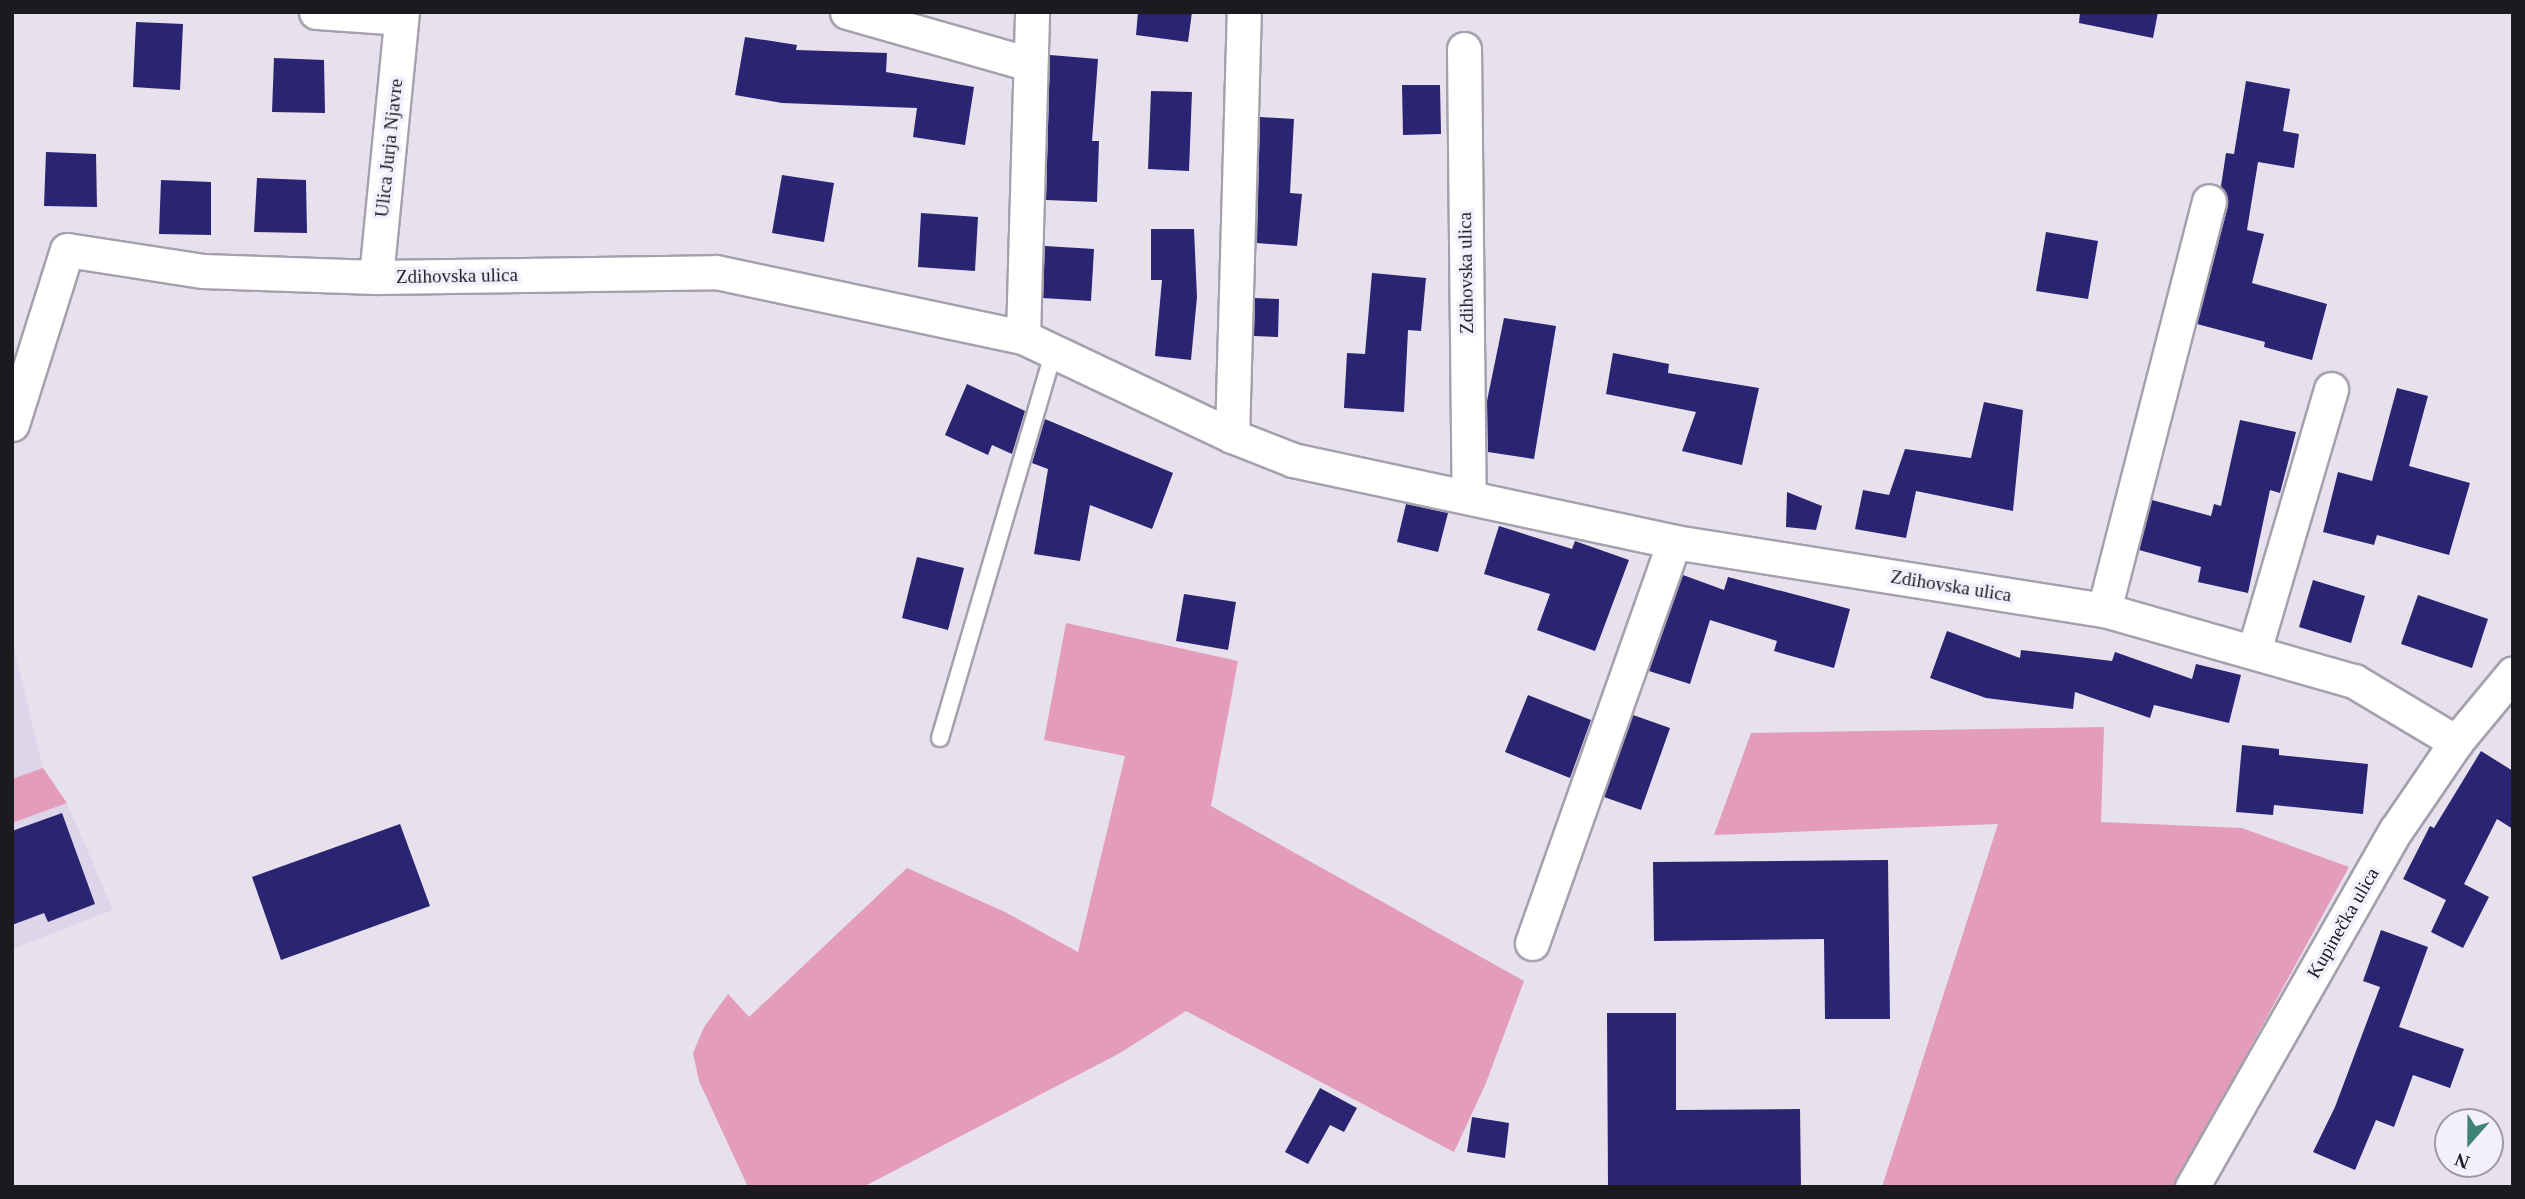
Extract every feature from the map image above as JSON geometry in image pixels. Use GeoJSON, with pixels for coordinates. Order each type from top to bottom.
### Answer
{"type":"FeatureCollection","features":[{"type":"Feature","properties":{"kind":"street","name":"Ulica Jurja Njavre"},"geometry":{"type":"LineString","coordinates":[[316,12],[402,15],[376,277]]}},
{"type":"Feature","properties":{"kind":"street"},"geometry":{"type":"LineString","coordinates":[[847,12],[1030,64]]}},
{"type":"Feature","properties":{"kind":"street"},"geometry":{"type":"LineString","coordinates":[[1023,337],[1032,12]]}},
{"type":"Feature","properties":{"kind":"street"},"geometry":{"type":"LineString","coordinates":[[1232,436],[1244,12]]}},
{"type":"Feature","properties":{"kind":"street","name":"Zdihovska ulica"},"geometry":{"type":"LineString","coordinates":[[1464,49],[1469,496]]}},
{"type":"Feature","properties":{"kind":"street"},"geometry":{"type":"LineString","coordinates":[[2104,610],[2209,201]]}},
{"type":"Feature","properties":{"kind":"street","name":"Zdihovska ulica"},"geometry":{"type":"LineString","coordinates":[[12,424],[67,250],[203,271],[376,277],[716,272],[1023,337],[1054,349],[1232,436],[1293,460],[1674,542],[2104,610],[2354,681],[2456,742]]}},
{"type":"Feature","properties":{"kind":"street"},"geometry":{"type":"LineString","coordinates":[[2254,651],[2331,389]]}},
{"type":"Feature","properties":{"kind":"street"},"geometry":{"type":"LineString","coordinates":[[1532,943],[1674,542]]}},
{"type":"Feature","properties":{"kind":"street","name":"Kupinečka ulica"},"geometry":{"type":"LineString","coordinates":[[2192,1187],[2396,830],[2456,742],[2513,673]]}},
{"type":"Feature","properties":{"kind":"lane"},"geometry":{"type":"LineString","coordinates":[[940,738],[1054,349]]}},
{"type":"Feature","properties":{"kind":"shaded area"},"geometry":{"type":"Polygon","coordinates":[[[1066,623],[1238,661],[1211,806],[1524,981],[1486,1083],[1454,1152],[1186,1011],[1120,1053],[863,1187],[748,1187],[699,1081],[693,1053],[704,1027],[728,994],[749,1017],[907,868],[1005,912],[1078,952],[1125,756],[1044,740],[1066,623]]]}},
{"type":"Feature","properties":{"kind":"shaded area"},"geometry":{"type":"Polygon","coordinates":[[[12,640],[43,768],[12,779],[12,640]]]}},
{"type":"Feature","properties":{"kind":"shaded area"},"geometry":{"type":"Polygon","coordinates":[[[2104,727],[2101,822],[2242,828],[2349,867],[2174,1187],[1882,1187],[1998,824],[1714,835],[1751,733],[2104,727]]]}},
{"type":"Feature","properties":{"kind":"shaded area"},"geometry":{"type":"Polygon","coordinates":[[[43,768],[67,803],[12,823],[12,779],[43,768]]]}},
{"type":"Feature","properties":{"kind":"shaded area"},"geometry":{"type":"Polygon","coordinates":[[[67,803],[113,910],[12,949],[12,823],[67,803]]]}},
{"type":"Feature","properties":{"kind":"building"},"geometry":{"type":"Polygon","coordinates":[[[1138,12],[1192,12],[1188,42],[1136,35],[1138,12]]]}},
{"type":"Feature","properties":{"kind":"building"},"geometry":{"type":"Polygon","coordinates":[[[2080,12],[2158,12],[2153,38],[2079,23],[2080,12]]]}},
{"type":"Feature","properties":{"kind":"building"},"geometry":{"type":"Polygon","coordinates":[[[136,22],[183,24],[180,90],[133,87],[136,22]]]}},
{"type":"Feature","properties":{"kind":"building"},"geometry":{"type":"Polygon","coordinates":[[[745,37],[797,45],[796,50],[887,53],[886,72],[974,87],[965,145],[913,137],[917,108],[782,103],[735,95],[745,37]]]}},
{"type":"Feature","properties":{"kind":"building"},"geometry":{"type":"Polygon","coordinates":[[[1050,55],[1098,59],[1092,141],[1099,141],[1097,202],[1046,200],[1050,55]]]}},
{"type":"Feature","properties":{"kind":"building"},"geometry":{"type":"Polygon","coordinates":[[[274,58],[324,60],[325,113],[272,112],[274,58]]]}},
{"type":"Feature","properties":{"kind":"building"},"geometry":{"type":"Polygon","coordinates":[[[2246,81],[2290,89],[2283,131],[2299,134],[2294,168],[2258,162],[2247,230],[2264,234],[2252,283],[2327,304],[2312,360],[2264,347],[2265,342],[2197,324],[2228,206],[2221,186],[2226,153],[2234,154],[2246,81]]]}},
{"type":"Feature","properties":{"kind":"building"},"geometry":{"type":"Polygon","coordinates":[[[1402,85],[1440,85],[1441,134],[1403,135],[1402,85]]]}},
{"type":"Feature","properties":{"kind":"building"},"geometry":{"type":"Polygon","coordinates":[[[1151,91],[1192,92],[1189,171],[1148,169],[1151,91]]]}},
{"type":"Feature","properties":{"kind":"building"},"geometry":{"type":"Polygon","coordinates":[[[1260,117],[1294,119],[1290,193],[1302,194],[1297,246],[1257,243],[1260,117]]]}},
{"type":"Feature","properties":{"kind":"building"},"geometry":{"type":"Polygon","coordinates":[[[46,152],[96,154],[97,207],[44,206],[46,152]]]}},
{"type":"Feature","properties":{"kind":"building"},"geometry":{"type":"Polygon","coordinates":[[[782,175],[834,183],[824,242],[772,233],[782,175]]]}},
{"type":"Feature","properties":{"kind":"building"},"geometry":{"type":"Polygon","coordinates":[[[257,178],[306,180],[307,233],[254,232],[257,178]]]}},
{"type":"Feature","properties":{"kind":"building"},"geometry":{"type":"Polygon","coordinates":[[[161,180],[211,182],[211,235],[159,234],[161,180]]]}},
{"type":"Feature","properties":{"kind":"building"},"geometry":{"type":"Polygon","coordinates":[[[921,213],[978,217],[975,271],[918,267],[921,213]]]}},
{"type":"Feature","properties":{"kind":"building"},"geometry":{"type":"Polygon","coordinates":[[[1151,229],[1194,229],[1197,297],[1191,360],[1155,356],[1162,280],[1151,280],[1151,229]]]}},
{"type":"Feature","properties":{"kind":"building"},"geometry":{"type":"Polygon","coordinates":[[[2046,232],[2098,241],[2088,299],[2036,291],[2046,232]]]}},
{"type":"Feature","properties":{"kind":"building"},"geometry":{"type":"Polygon","coordinates":[[[1045,246],[1094,249],[1091,301],[1043,298],[1045,246]]]}},
{"type":"Feature","properties":{"kind":"building"},"geometry":{"type":"Polygon","coordinates":[[[1372,273],[1426,278],[1421,331],[1408,330],[1404,412],[1344,408],[1347,353],[1365,354],[1372,273]]]}},
{"type":"Feature","properties":{"kind":"building"},"geometry":{"type":"Polygon","coordinates":[[[1255,298],[1279,299],[1278,337],[1254,336],[1255,298]]]}},
{"type":"Feature","properties":{"kind":"building"},"geometry":{"type":"Polygon","coordinates":[[[1504,318],[1556,326],[1534,459],[1488,452],[1487,401],[1504,318]]]}},
{"type":"Feature","properties":{"kind":"building"},"geometry":{"type":"Polygon","coordinates":[[[1613,353],[1669,364],[1668,373],[1759,388],[1742,465],[1682,451],[1696,412],[1606,394],[1613,353]]]}},
{"type":"Feature","properties":{"kind":"building"},"geometry":{"type":"Polygon","coordinates":[[[967,384],[1025,411],[1012,454],[992,445],[988,455],[945,435],[967,384]]]}},
{"type":"Feature","properties":{"kind":"building"},"geometry":{"type":"Polygon","coordinates":[[[2397,388],[2428,396],[2409,466],[2470,483],[2449,555],[2377,535],[2374,545],[2323,532],[2338,472],[2372,481],[2397,388]]]}},
{"type":"Feature","properties":{"kind":"building"},"geometry":{"type":"Polygon","coordinates":[[[1984,402],[2023,410],[2013,511],[1916,491],[1906,538],[1855,529],[1863,490],[1889,495],[1905,449],[1971,458],[1984,402]]]}},
{"type":"Feature","properties":{"kind":"building"},"geometry":{"type":"Polygon","coordinates":[[[1045,419],[1173,473],[1152,529],[1090,505],[1080,561],[1034,554],[1048,469],[1032,463],[1045,419]]]}},
{"type":"Feature","properties":{"kind":"building"},"geometry":{"type":"Polygon","coordinates":[[[2240,420],[2296,432],[2280,493],[2270,490],[2248,593],[2198,582],[2201,567],[2139,550],[2152,500],[2211,516],[2214,504],[2221,506],[2240,420]]]}},
{"type":"Feature","properties":{"kind":"building"},"geometry":{"type":"Polygon","coordinates":[[[1787,492],[1822,506],[1816,530],[1786,527],[1787,492]]]}},
{"type":"Feature","properties":{"kind":"building"},"geometry":{"type":"Polygon","coordinates":[[[1406,504],[1448,513],[1438,552],[1397,542],[1406,504]]]}},
{"type":"Feature","properties":{"kind":"building"},"geometry":{"type":"Polygon","coordinates":[[[1499,526],[1572,549],[1575,541],[1629,560],[1595,651],[1537,630],[1550,594],[1484,574],[1499,526]]]}},
{"type":"Feature","properties":{"kind":"building"},"geometry":{"type":"Polygon","coordinates":[[[917,557],[964,568],[948,630],[902,618],[917,557]]]}},
{"type":"Feature","properties":{"kind":"building"},"geometry":{"type":"Polygon","coordinates":[[[1683,575],[1724,590],[1728,577],[1850,609],[1834,668],[1774,651],[1777,641],[1710,620],[1690,684],[1649,671],[1683,575]]]}},
{"type":"Feature","properties":{"kind":"building"},"geometry":{"type":"Polygon","coordinates":[[[2313,580],[2365,596],[2351,643],[2299,627],[2313,580]]]}},
{"type":"Feature","properties":{"kind":"building"},"geometry":{"type":"Polygon","coordinates":[[[1184,594],[1236,602],[1228,650],[1176,641],[1184,594]]]}},
{"type":"Feature","properties":{"kind":"building"},"geometry":{"type":"Polygon","coordinates":[[[2418,595],[2488,619],[2472,668],[2401,644],[2418,595]]]}},
{"type":"Feature","properties":{"kind":"building"},"geometry":{"type":"Polygon","coordinates":[[[1947,631],[2020,658],[2021,650],[2112,661],[2115,652],[2192,679],[2196,664],[2241,675],[2229,723],[2154,705],[2150,718],[2075,692],[2073,709],[1986,698],[1930,678],[1947,631]]]}},
{"type":"Feature","properties":{"kind":"building"},"geometry":{"type":"Polygon","coordinates":[[[1528,695],[1591,720],[1570,778],[1505,752],[1528,695]]]}},
{"type":"Feature","properties":{"kind":"building"},"geometry":{"type":"Polygon","coordinates":[[[1633,715],[1670,728],[1641,810],[1604,797],[1633,715]]]}},
{"type":"Feature","properties":{"kind":"building"},"geometry":{"type":"Polygon","coordinates":[[[2242,745],[2279,749],[2279,755],[2368,764],[2363,814],[2274,805],[2273,815],[2236,812],[2242,745]]]}},
{"type":"Feature","properties":{"kind":"building"},"geometry":{"type":"Polygon","coordinates":[[[2481,751],[2513,771],[2513,829],[2497,819],[2464,884],[2489,897],[2463,948],[2431,932],[2446,900],[2403,879],[2430,826],[2434,828],[2481,751]]]}},
{"type":"Feature","properties":{"kind":"building"},"geometry":{"type":"Polygon","coordinates":[[[62,813],[95,904],[48,922],[44,913],[12,925],[12,831],[62,813]]]}},
{"type":"Feature","properties":{"kind":"building"},"geometry":{"type":"Polygon","coordinates":[[[400,824],[430,906],[281,960],[252,877],[400,824]]]}},
{"type":"Feature","properties":{"kind":"building"},"geometry":{"type":"Polygon","coordinates":[[[1888,860],[1890,1019],[1825,1019],[1824,939],[1654,941],[1653,862],[1888,860]]]}},
{"type":"Feature","properties":{"kind":"building"},"geometry":{"type":"Polygon","coordinates":[[[2381,930],[2428,947],[2399,1027],[2464,1049],[2450,1088],[2413,1075],[2394,1127],[2376,1120],[2355,1170],[2313,1152],[2335,1107],[2380,987],[2363,981],[2381,930]]]}},
{"type":"Feature","properties":{"kind":"building"},"geometry":{"type":"Polygon","coordinates":[[[1607,1013],[1676,1013],[1676,1110],[1800,1109],[1801,1187],[1608,1187],[1607,1013]]]}},
{"type":"Feature","properties":{"kind":"building"},"geometry":{"type":"Polygon","coordinates":[[[1320,1088],[1357,1108],[1344,1132],[1330,1125],[1308,1164],[1285,1152],[1320,1088]]]}},
{"type":"Feature","properties":{"kind":"building"},"geometry":{"type":"Polygon","coordinates":[[[1472,1117],[1509,1123],[1505,1158],[1467,1152],[1472,1117]]]}}]}
